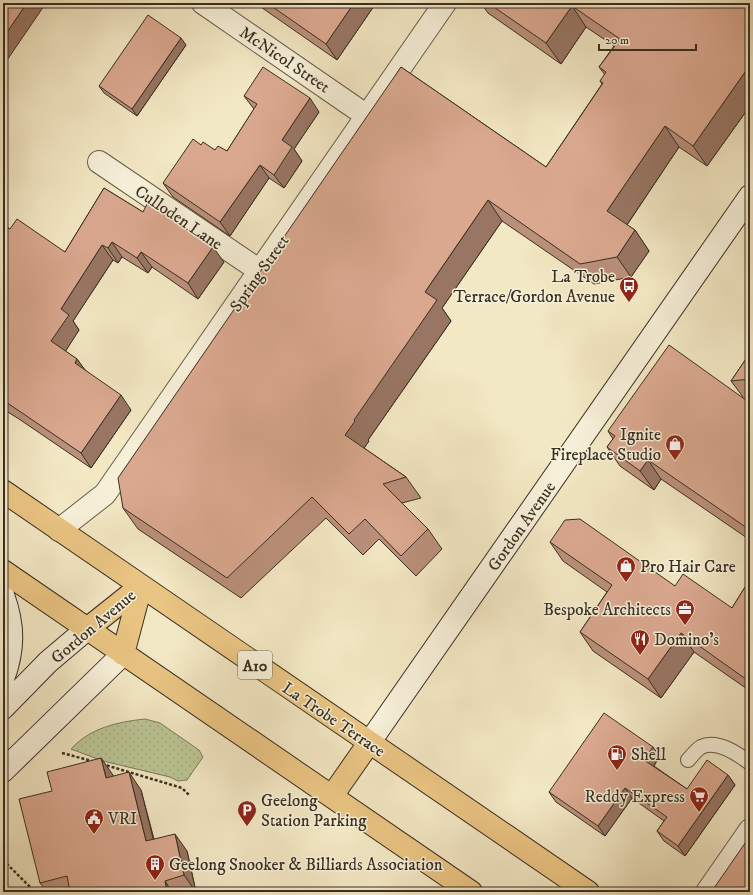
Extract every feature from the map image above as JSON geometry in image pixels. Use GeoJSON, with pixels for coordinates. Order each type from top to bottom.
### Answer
{"type":"FeatureCollection","features":[{"type":"Feature","properties":{"kind":"highway","name":"La Trobe Terrace"},"geometry":{"type":"LineString","coordinates":[[3,491],[588,892]]}},
{"type":"Feature","properties":{"kind":"highway"},"geometry":{"type":"LineString","coordinates":[[3,571],[471,892]]}},
{"type":"Feature","properties":{"kind":"highway","name":"Gordon Avenue"},"geometry":{"type":"LineString","coordinates":[[87,629],[141,586]]}},
{"type":"Feature","properties":{"kind":"highway","name":"Gordon Avenue"},"geometry":{"type":"LineString","coordinates":[[123,654],[141,586]]}},
{"type":"Feature","properties":{"kind":"highway","name":"Gordon Avenue"},"geometry":{"type":"LineString","coordinates":[[332,796],[370,743]]}},
{"type":"Feature","properties":{"kind":"street","name":"McNicol Street"},"geometry":{"type":"LineString","coordinates":[[203,3],[367,116]]}},
{"type":"Feature","properties":{"kind":"street","name":"Spring Street"},"geometry":{"type":"LineString","coordinates":[[59,530],[105,494],[445,3]]}},
{"type":"Feature","properties":{"kind":"street","name":"Culloden Lane"},"geometry":{"type":"LineString","coordinates":[[99,162],[260,271]]}},
{"type":"Feature","properties":{"kind":"street","name":"Gordon Avenue"},"geometry":{"type":"LineString","coordinates":[[370,743],[750,196]]}},
{"type":"Feature","properties":{"kind":"street"},"geometry":{"type":"LineString","coordinates":[[3,595],[10,614],[12,634],[11,654],[3,680]]}},
{"type":"Feature","properties":{"kind":"street","name":"Gordon Avenue"},"geometry":{"type":"LineString","coordinates":[[3,708],[48,662],[87,629]]}},
{"type":"Feature","properties":{"kind":"street"},"geometry":{"type":"LineString","coordinates":[[6,769],[123,654]]}},
{"type":"Feature","properties":{"kind":"street"},"geometry":{"type":"LineString","coordinates":[[707,892],[750,830]]}},
{"type":"Feature","properties":{"kind":"lane"},"geometry":{"type":"LineString","coordinates":[[688,760],[701,747],[716,745],[728,749],[750,763]]}},
{"type":"Feature","properties":{"kind":"path"},"geometry":{"type":"LineString","coordinates":[[60,752],[182,788],[190,796]]}},
{"type":"Feature","properties":{"kind":"path"},"geometry":{"type":"LineString","coordinates":[[3,860],[35,892]]}},
{"type":"Feature","properties":{"kind":"green space"},"geometry":{"type":"Polygon","coordinates":[[[145,719],[160,723],[199,750],[203,757],[187,780],[178,781],[170,777],[103,761],[71,749],[78,742],[95,731],[114,724],[145,719]]]}},
{"type":"Feature","properties":{"kind":"building"},"geometry":{"type":"Polygon","coordinates":[[[3,3],[27,3],[3,38],[3,3]]]}},
{"type":"Feature","properties":{"kind":"building"},"geometry":{"type":"Polygon","coordinates":[[[267,3],[354,3],[326,44],[267,3]]]}},
{"type":"Feature","properties":{"kind":"building"},"geometry":{"type":"Polygon","coordinates":[[[488,3],[633,3],[640,8],[644,3],[750,3],[750,65],[693,146],[665,126],[607,211],[635,230],[617,257],[580,264],[488,200],[425,292],[437,300],[345,435],[406,477],[383,484],[428,529],[401,556],[365,519],[349,534],[312,497],[227,578],[123,508],[118,478],[401,67],[546,167],[603,83],[600,81],[606,72],[599,67],[620,39],[572,6],[546,43],[488,3]]]}},
{"type":"Feature","properties":{"kind":"building"},"geometry":{"type":"Polygon","coordinates":[[[148,15],[181,38],[132,109],[99,86],[148,15]]]}},
{"type":"Feature","properties":{"kind":"building"},"geometry":{"type":"Polygon","coordinates":[[[263,67],[310,98],[282,140],[292,147],[274,175],[260,165],[220,222],[163,183],[193,139],[201,145],[203,142],[215,150],[218,146],[227,151],[257,104],[244,96],[263,67]]]}},
{"type":"Feature","properties":{"kind":"building"},"geometry":{"type":"Polygon","coordinates":[[[104,188],[143,212],[148,202],[213,247],[188,283],[141,252],[137,258],[112,242],[108,248],[102,245],[61,309],[69,315],[51,341],[77,359],[75,363],[121,395],[81,453],[3,400],[3,225],[10,229],[17,219],[65,252],[104,188]]]}},
{"type":"Feature","properties":{"kind":"building"},"geometry":{"type":"Polygon","coordinates":[[[669,345],[750,403],[750,530],[648,460],[640,471],[607,447],[615,436],[608,431],[669,345]]]}},
{"type":"Feature","properties":{"kind":"building"},"geometry":{"type":"Polygon","coordinates":[[[750,353],[750,379],[731,381],[750,353]]]}},
{"type":"Feature","properties":{"kind":"building"},"geometry":{"type":"Polygon","coordinates":[[[580,519],[675,586],[683,574],[732,608],[750,579],[750,682],[681,633],[648,679],[580,632],[612,585],[550,542],[565,520],[580,519]]]}},
{"type":"Feature","properties":{"kind":"building"},"geometry":{"type":"Polygon","coordinates":[[[604,713],[653,747],[644,760],[687,789],[707,760],[728,775],[678,846],[657,831],[667,817],[625,788],[598,826],[549,792],[604,713]]]}},
{"type":"Feature","properties":{"kind":"building","name":"VRI"},"geometry":{"type":"Polygon","coordinates":[[[101,758],[106,778],[129,772],[146,841],[175,834],[184,875],[165,881],[167,892],[70,892],[67,876],[40,883],[19,799],[52,791],[47,772],[101,758]]]}},
{"type":"Feature","properties":{"kind":"building"},"geometry":{"type":"Polygon","coordinates":[[[750,836],[750,892],[712,891],[750,836]]]}},
{"type":"Feature","properties":{"kind":"place","name":"La Trobe Terrace/Gordon Avenue"},"geometry":{"type":"Point","coordinates":[629,303]}},
{"type":"Feature","properties":{"kind":"place","name":"Ignite Fireplace Studio"},"geometry":{"type":"Point","coordinates":[675,461]}},
{"type":"Feature","properties":{"kind":"place","name":"Pro Hair Care"},"geometry":{"type":"Point","coordinates":[626,583]}},
{"type":"Feature","properties":{"kind":"place","name":"Bespoke Architects"},"geometry":{"type":"Point","coordinates":[685,626]}},
{"type":"Feature","properties":{"kind":"place","name":"Domino's"},"geometry":{"type":"Point","coordinates":[640,656]}},
{"type":"Feature","properties":{"kind":"place","name":"Shell"},"geometry":{"type":"Point","coordinates":[617,771]}},
{"type":"Feature","properties":{"kind":"place","name":"Reddy Express"},"geometry":{"type":"Point","coordinates":[699,813]}},
{"type":"Feature","properties":{"kind":"place","name":"Geelong Station Parking"},"geometry":{"type":"Point","coordinates":[247,827]}},
{"type":"Feature","properties":{"kind":"place","name":"VRI"},"geometry":{"type":"Point","coordinates":[94,835]}},
{"type":"Feature","properties":{"kind":"place","name":"Geelong Snooker & Billiards Association"},"geometry":{"type":"Point","coordinates":[155,881]}}]}
